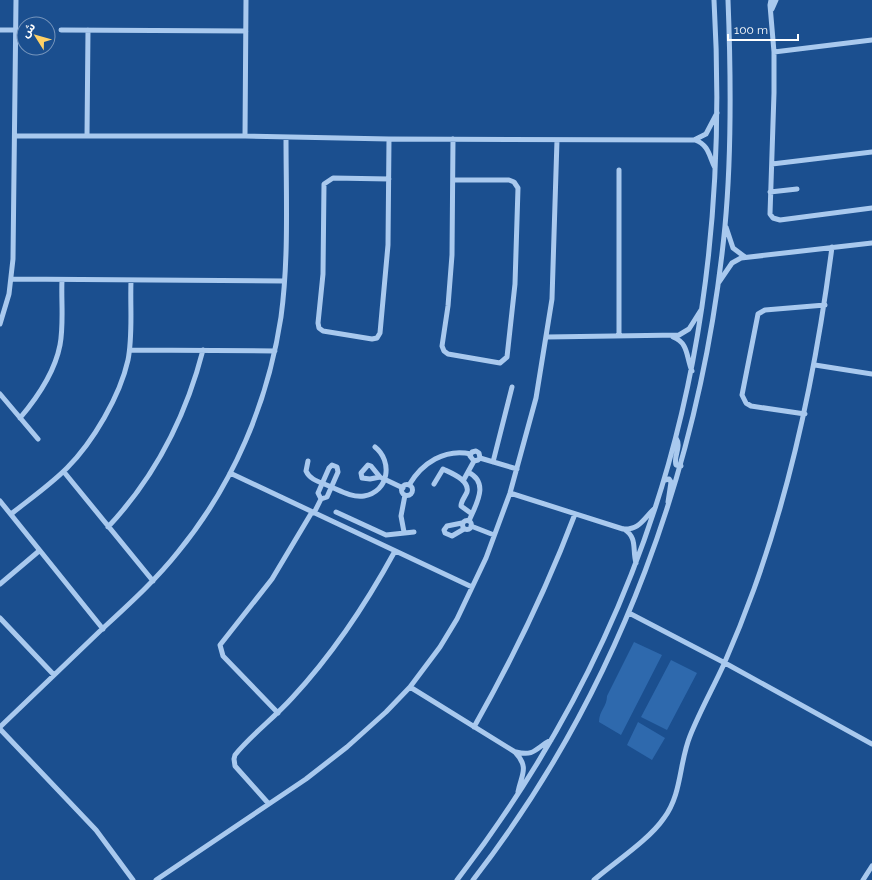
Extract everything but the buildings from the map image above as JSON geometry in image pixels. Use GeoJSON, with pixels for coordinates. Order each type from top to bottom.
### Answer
{"type":"FeatureCollection","features":[{"type":"Feature","properties":{"kind":"street"},"geometry":{"type":"LineString","coordinates":[[0,324],[11,279],[15,136],[16,0]]}},
{"type":"Feature","properties":{"kind":"street"},"geometry":{"type":"LineString","coordinates":[[245,136],[246,0]]}},
{"type":"Feature","properties":{"kind":"street"},"geometry":{"type":"LineString","coordinates":[[457,880],[518,795],[552,739],[600,648],[636,563],[665,480],[692,372],[702,308],[710,240],[716,169],[718,111],[714,0]]}},
{"type":"Feature","properties":{"kind":"street"},"geometry":{"type":"LineString","coordinates":[[473,880],[523,809],[553,762],[596,685],[629,613],[669,505],[681,466],[703,372],[718,283],[725,225],[731,94],[728,0]]}},
{"type":"Feature","properties":{"kind":"street"},"geometry":{"type":"LineString","coordinates":[[771,0],[770,5],[774,52],[770,206],[775,215],[786,218],[872,208]]}},
{"type":"Feature","properties":{"kind":"street"},"geometry":{"type":"LineString","coordinates":[[771,14],[776,0]]}},
{"type":"Feature","properties":{"kind":"street"},"geometry":{"type":"LineString","coordinates":[[0,30],[15,30]]}},
{"type":"Feature","properties":{"kind":"street"},"geometry":{"type":"LineString","coordinates":[[61,30],[246,32]]}},
{"type":"Feature","properties":{"kind":"street"},"geometry":{"type":"LineString","coordinates":[[87,136],[88,30]]}},
{"type":"Feature","properties":{"kind":"street"},"geometry":{"type":"LineString","coordinates":[[774,52],[872,40]]}},
{"type":"Feature","properties":{"kind":"street"},"geometry":{"type":"LineString","coordinates":[[694,140],[706,134],[718,111]]}},
{"type":"Feature","properties":{"kind":"street"},"geometry":{"type":"LineString","coordinates":[[15,136],[245,136],[389,139],[694,140],[701,143],[708,150],[716,169]]}},
{"type":"Feature","properties":{"kind":"street"},"geometry":{"type":"LineString","coordinates":[[133,880],[96,830],[0,728],[153,581],[192,534],[230,473],[253,422],[274,350],[284,281],[286,137]]}},
{"type":"Feature","properties":{"kind":"street"},"geometry":{"type":"LineString","coordinates":[[389,139],[389,179],[387,263],[381,325],[375,335],[363,338],[332,332],[322,326],[320,314],[324,258],[324,186],[326,181],[330,179],[389,179]]}},
{"type":"Feature","properties":{"kind":"street"},"geometry":{"type":"LineString","coordinates":[[453,180],[504,180],[514,186],[518,196],[515,284],[507,357],[500,363],[448,354],[444,351],[442,346],[451,263],[453,180],[454,139]]}},
{"type":"Feature","properties":{"kind":"street"},"geometry":{"type":"LineString","coordinates":[[156,880],[268,803],[306,779],[343,751],[410,687],[449,633],[472,587],[510,493],[536,398],[547,337],[553,280],[556,140]]}},
{"type":"Feature","properties":{"kind":"street"},"geometry":{"type":"LineString","coordinates":[[772,164],[872,152]]}},
{"type":"Feature","properties":{"kind":"street"},"geometry":{"type":"LineString","coordinates":[[619,170],[619,336]]}},
{"type":"Feature","properties":{"kind":"street"},"geometry":{"type":"LineString","coordinates":[[770,192],[797,190]]}},
{"type":"Feature","properties":{"kind":"street"},"geometry":{"type":"LineString","coordinates":[[725,225],[733,248],[739,254],[746,257]]}},
{"type":"Feature","properties":{"kind":"street"},"geometry":{"type":"LineString","coordinates":[[718,283],[732,263],[746,257],[872,243]]}},
{"type":"Feature","properties":{"kind":"street"},"geometry":{"type":"LineString","coordinates":[[594,880],[654,830],[667,814],[676,795],[690,736],[725,663],[765,557],[789,480],[815,365],[832,247]]}},
{"type":"Feature","properties":{"kind":"street"},"geometry":{"type":"LineString","coordinates":[[11,279],[284,281]]}},
{"type":"Feature","properties":{"kind":"street"},"geometry":{"type":"LineString","coordinates":[[20,418],[38,393],[59,350],[61,334],[62,280]]}},
{"type":"Feature","properties":{"kind":"street"},"geometry":{"type":"LineString","coordinates":[[11,514],[64,472],[88,443],[106,414],[125,371],[130,350],[131,281]]}},
{"type":"Feature","properties":{"kind":"street"},"geometry":{"type":"LineString","coordinates":[[805,414],[756,407],[746,403],[743,398],[743,390],[756,324],[756,317],[760,312],[824,305]]}},
{"type":"Feature","properties":{"kind":"street"},"geometry":{"type":"LineString","coordinates":[[670,336],[687,331],[702,308]]}},
{"type":"Feature","properties":{"kind":"street"},"geometry":{"type":"LineString","coordinates":[[547,337],[670,336],[678,338],[684,344],[692,372]]}},
{"type":"Feature","properties":{"kind":"street"},"geometry":{"type":"LineString","coordinates":[[130,350],[274,350]]}},
{"type":"Feature","properties":{"kind":"street"},"geometry":{"type":"LineString","coordinates":[[108,527],[138,491],[164,451],[187,402],[203,350]]}},
{"type":"Feature","properties":{"kind":"street"},"geometry":{"type":"LineString","coordinates":[[815,365],[872,374]]}},
{"type":"Feature","properties":{"kind":"street"},"geometry":{"type":"LineString","coordinates":[[493,462],[512,387]]}},
{"type":"Feature","properties":{"kind":"street"},"geometry":{"type":"LineString","coordinates":[[0,394],[38,439]]}},
{"type":"Feature","properties":{"kind":"street"},"geometry":{"type":"LineString","coordinates":[[676,438],[679,445],[675,462],[676,465],[681,466]]}},
{"type":"Feature","properties":{"kind":"street"},"geometry":{"type":"LineString","coordinates":[[308,461],[306,468],[308,475],[351,495],[363,496],[374,492],[383,478],[386,463],[381,452],[375,447]]}},
{"type":"Feature","properties":{"kind":"street"},"geometry":{"type":"LineString","coordinates":[[403,488],[409,485],[423,467],[436,458],[452,452],[470,454],[475,451],[478,452],[480,458]]}},
{"type":"Feature","properties":{"kind":"street"},"geometry":{"type":"LineString","coordinates":[[470,454],[470,457],[474,461]]}},
{"type":"Feature","properties":{"kind":"street"},"geometry":{"type":"LineString","coordinates":[[464,480],[474,461],[477,461],[480,458],[517,469]]}},
{"type":"Feature","properties":{"kind":"street"},"geometry":{"type":"LineString","coordinates":[[336,466],[339,471],[332,487],[327,497],[321,498],[318,494],[330,467],[336,466]]}},
{"type":"Feature","properties":{"kind":"street"},"geometry":{"type":"LineString","coordinates":[[434,484],[441,470],[443,469],[464,480],[467,489],[461,506],[472,514]]}},
{"type":"Feature","properties":{"kind":"street"},"geometry":{"type":"LineString","coordinates":[[64,472],[153,581]]}},
{"type":"Feature","properties":{"kind":"street"},"geometry":{"type":"LineString","coordinates":[[468,472],[478,480],[480,489],[480,495],[469,521],[471,526],[494,535]]}},
{"type":"Feature","properties":{"kind":"street"},"geometry":{"type":"LineString","coordinates":[[230,473],[472,587]]}},
{"type":"Feature","properties":{"kind":"street"},"geometry":{"type":"LineString","coordinates":[[383,478],[403,488]]}},
{"type":"Feature","properties":{"kind":"street"},"geometry":{"type":"LineString","coordinates":[[665,480],[668,479],[671,482],[667,499],[669,505]]}},
{"type":"Feature","properties":{"kind":"street"},"geometry":{"type":"LineString","coordinates":[[405,495],[410,495],[412,492],[412,488],[409,485]]}},
{"type":"Feature","properties":{"kind":"street"},"geometry":{"type":"LineString","coordinates":[[403,488],[402,492],[405,495],[402,511],[404,532]]}},
{"type":"Feature","properties":{"kind":"street"},"geometry":{"type":"LineString","coordinates":[[510,493],[623,529],[638,527],[656,507]]}},
{"type":"Feature","properties":{"kind":"street"},"geometry":{"type":"LineString","coordinates":[[278,713],[223,656],[220,648],[223,640],[272,579],[321,498]]}},
{"type":"Feature","properties":{"kind":"street"},"geometry":{"type":"LineString","coordinates":[[0,501],[102,629]]}},
{"type":"Feature","properties":{"kind":"street"},"geometry":{"type":"LineString","coordinates":[[336,512],[383,534],[391,535],[404,532],[414,532]]}},
{"type":"Feature","properties":{"kind":"street"},"geometry":{"type":"LineString","coordinates":[[474,727],[529,624],[575,514]]}},
{"type":"Feature","properties":{"kind":"street"},"geometry":{"type":"LineString","coordinates":[[469,521],[464,520],[462,523],[447,526],[444,530],[445,533],[448,536],[452,536],[464,529],[469,529],[471,526]]}},
{"type":"Feature","properties":{"kind":"street"},"geometry":{"type":"LineString","coordinates":[[462,523],[464,529]]}},
{"type":"Feature","properties":{"kind":"street"},"geometry":{"type":"LineString","coordinates":[[623,529],[631,535],[634,541],[636,563]]}},
{"type":"Feature","properties":{"kind":"street"},"geometry":{"type":"LineString","coordinates":[[0,584],[39,551]]}},
{"type":"Feature","properties":{"kind":"street"},"geometry":{"type":"LineString","coordinates":[[268,803],[235,766],[234,759],[237,752],[278,713],[318,668],[342,636],[375,586],[395,551]]}},
{"type":"Feature","properties":{"kind":"street"},"geometry":{"type":"LineString","coordinates":[[629,613],[725,663],[872,744]]}},
{"type":"Feature","properties":{"kind":"street"},"geometry":{"type":"LineString","coordinates":[[0,618],[54,675]]}},
{"type":"Feature","properties":{"kind":"street"},"geometry":{"type":"LineString","coordinates":[[410,687],[515,752],[522,760],[524,770],[518,795]]}},
{"type":"Feature","properties":{"kind":"street"},"geometry":{"type":"LineString","coordinates":[[515,752],[526,754],[534,753],[552,739]]}},
{"type":"Feature","properties":{"kind":"street"},"geometry":{"type":"LineString","coordinates":[[863,880],[872,866]]}},
{"type":"Feature","properties":{"kind":"shaded area"},"geometry":{"type":"Polygon","coordinates":[[[634,642],[662,655],[621,735],[599,722],[599,718],[606,703],[607,696],[634,642]]]}},
{"type":"Feature","properties":{"kind":"shaded area"},"geometry":{"type":"Polygon","coordinates":[[[671,660],[697,673],[667,730],[641,717],[671,660]]]}},
{"type":"Feature","properties":{"kind":"shaded area"},"geometry":{"type":"Polygon","coordinates":[[[638,722],[665,738],[652,760],[627,745],[638,722]]]}}]}
